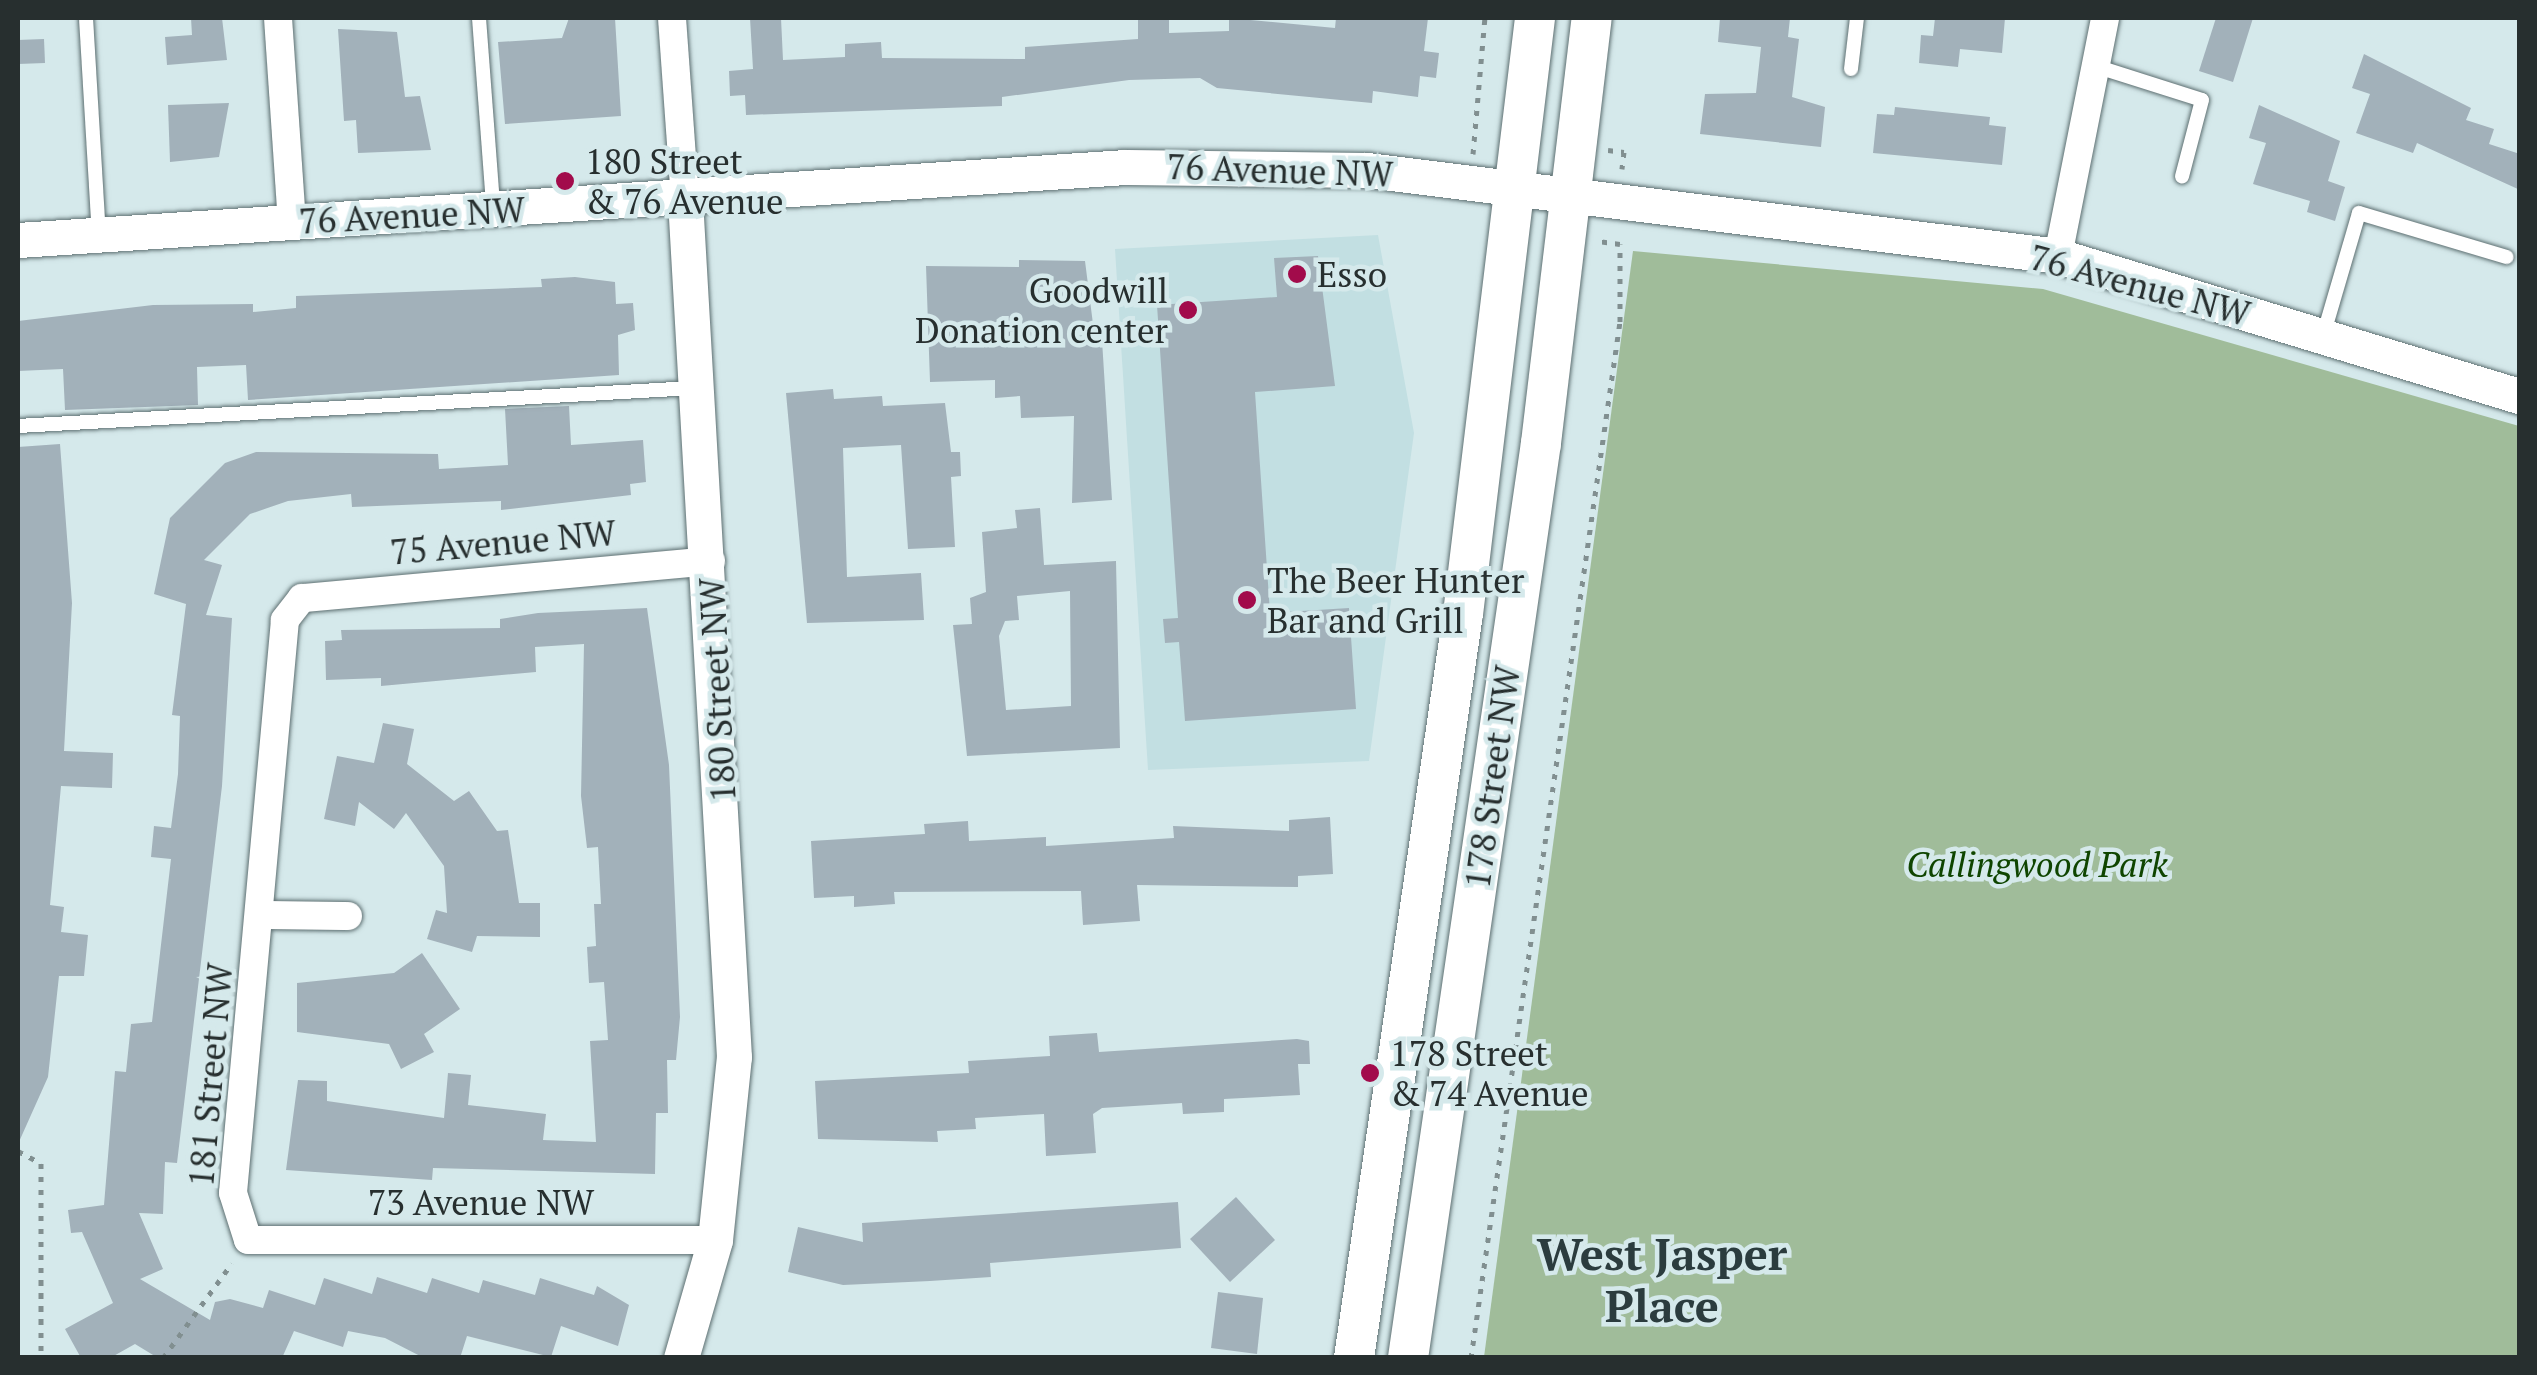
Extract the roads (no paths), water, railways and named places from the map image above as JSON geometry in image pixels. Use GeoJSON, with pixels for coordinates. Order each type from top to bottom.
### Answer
{"type":"FeatureCollection","features":[{"type":"Feature","properties":{"kind":"main road","name":"178 Street NW"},"geometry":{"type":"LineString","coordinates":[[1354,1358],[1518,186],[1535,18]]}},
{"type":"Feature","properties":{"kind":"main road","name":"178 Street NW"},"geometry":{"type":"LineString","coordinates":[[1408,1358],[1572,193],[1592,18]]}},
{"type":"Feature","properties":{"kind":"street"},"geometry":{"type":"LineString","coordinates":[[278,18],[292,222]]}},
{"type":"Feature","properties":{"kind":"street","name":"180 Street NW"},"geometry":{"type":"LineString","coordinates":[[672,18],[711,561],[734,1057],[715,1240],[681,1358]]}},
{"type":"Feature","properties":{"kind":"street"},"geometry":{"type":"LineString","coordinates":[[2058,256],[2105,18]]}},
{"type":"Feature","properties":{"kind":"street","name":"76 Avenue NW"},"geometry":{"type":"LineString","coordinates":[[18,240],[1225,165],[1518,186],[2058,256],[2520,396]]}},
{"type":"Feature","properties":{"kind":"street","name":"75 Avenue NW"},"geometry":{"type":"LineString","coordinates":[[302,598],[711,561]]}},
{"type":"Feature","properties":{"kind":"street","name":"181 Street NW"},"geometry":{"type":"LineString","coordinates":[[248,1240],[233,1193],[262,915],[286,620],[302,598]]}},
{"type":"Feature","properties":{"kind":"street"},"geometry":{"type":"LineString","coordinates":[[262,915],[348,916]]}},
{"type":"Feature","properties":{"kind":"street","name":"73 Avenue NW"},"geometry":{"type":"LineString","coordinates":[[248,1240],[715,1240]]}},
{"type":"Feature","properties":{"kind":"lane"},"geometry":{"type":"LineString","coordinates":[[86,18],[99,234]]}},
{"type":"Feature","properties":{"kind":"lane"},"geometry":{"type":"LineString","coordinates":[[479,18],[493,210]]}},
{"type":"Feature","properties":{"kind":"lane"},"geometry":{"type":"LineString","coordinates":[[1851,69],[1857,18]]}},
{"type":"Feature","properties":{"kind":"lane"},"geometry":{"type":"LineString","coordinates":[[2095,66],[2202,100],[2182,176]]}},
{"type":"Feature","properties":{"kind":"lane"},"geometry":{"type":"LineString","coordinates":[[2322,336],[2359,213],[2507,257]]}},
{"type":"Feature","properties":{"kind":"lane"},"geometry":{"type":"LineString","coordinates":[[18,426],[699,388]]}},
{"type":"Feature","properties":{"kind":"place","name":"180 Street & 76 Avenue"},"geometry":{"type":"Point","coordinates":[565,181]}},
{"type":"Feature","properties":{"kind":"place","name":"Esso"},"geometry":{"type":"Point","coordinates":[1297,274]}},
{"type":"Feature","properties":{"kind":"place","name":"Goodwill Donation center"},"geometry":{"type":"Point","coordinates":[1188,310]}},
{"type":"Feature","properties":{"kind":"place","name":"The Beer Hunter Bar and Grill"},"geometry":{"type":"Point","coordinates":[1247,600]}},
{"type":"Feature","properties":{"kind":"place","name":"178 Street & 74 Avenue"},"geometry":{"type":"Point","coordinates":[1370,1073]}},
{"type":"Feature","properties":{"kind":"district","name":"West Jasper Place"},"geometry":{"type":"Point","coordinates":[1662,1280]}},
{"type":"Feature","properties":{"kind":"park label","name":"Callingwood Park"},"geometry":{"type":"Point","coordinates":[2037,864]}}]}
